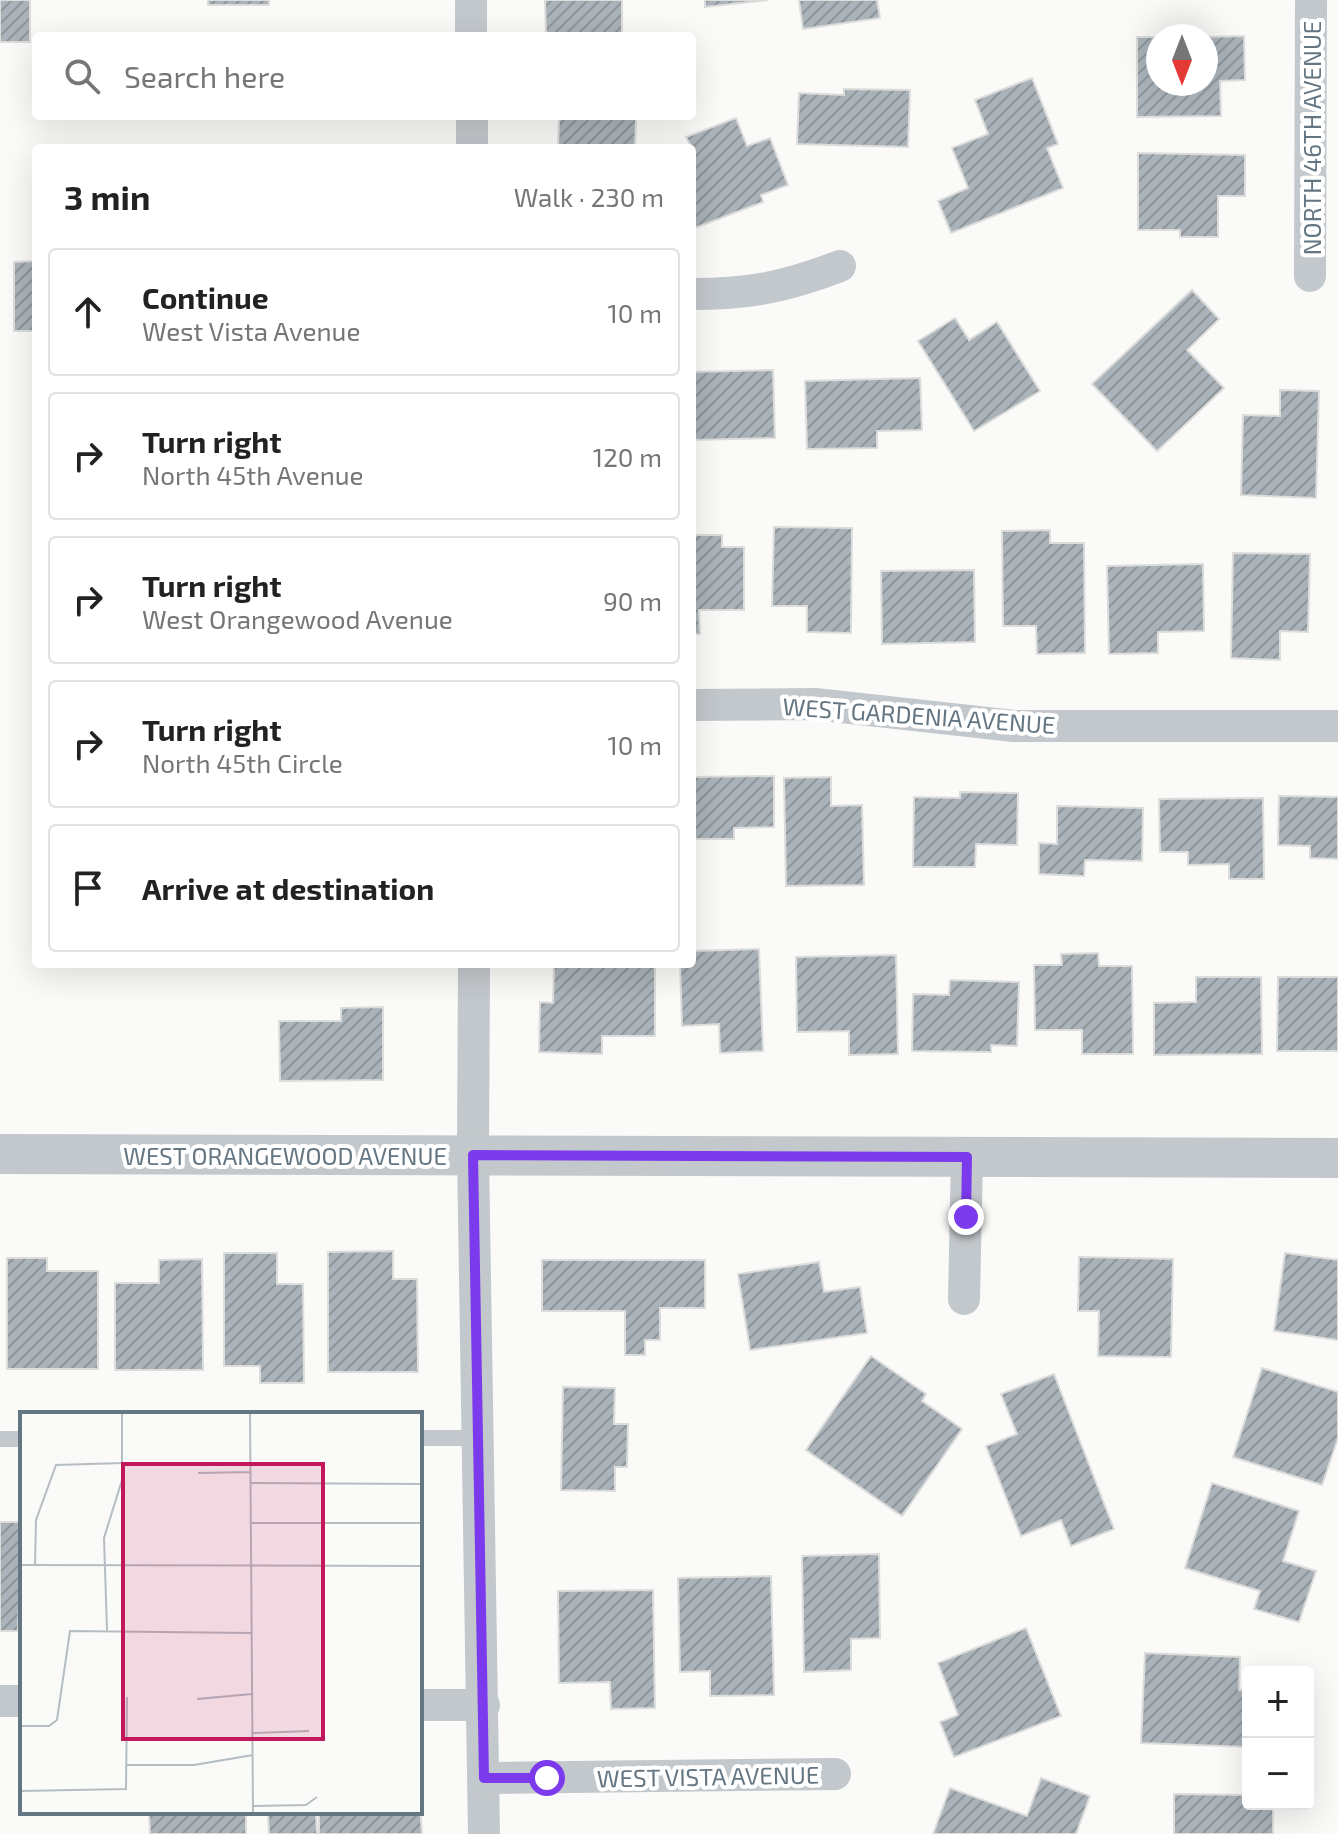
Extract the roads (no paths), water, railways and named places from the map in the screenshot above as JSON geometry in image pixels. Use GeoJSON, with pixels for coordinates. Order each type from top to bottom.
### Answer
{"type":"FeatureCollection","features":[{"type":"Feature","properties":{"kind":"street"},"geometry":{"type":"LineString","coordinates":[[471,0],[471,32]]}},
{"type":"Feature","properties":{"kind":"street","name":"NORTH 46TH AVENUE"},"geometry":{"type":"LineString","coordinates":[[1310,276],[1311,0]]}},
{"type":"Feature","properties":{"kind":"street"},"geometry":{"type":"LineString","coordinates":[[472,120],[472,144]]}},
{"type":"Feature","properties":{"kind":"street"},"geometry":{"type":"LineString","coordinates":[[696,294],[737,294],[788,286],[840,266]]}},
{"type":"Feature","properties":{"kind":"street","name":"WEST GARDENIA AVENUE"},"geometry":{"type":"LineString","coordinates":[[696,705],[815,704],[1014,726],[1338,726]]}},
{"type":"Feature","properties":{"kind":"street"},"geometry":{"type":"LineString","coordinates":[[474,968],[473,1155],[484,1834]]}},
{"type":"Feature","properties":{"kind":"street","name":"WEST ORANGEWOOD AVENUE"},"geometry":{"type":"LineString","coordinates":[[0,1154],[1338,1158]]}},
{"type":"Feature","properties":{"kind":"street"},"geometry":{"type":"LineString","coordinates":[[964,1299],[967,1157]]}},
{"type":"Feature","properties":{"kind":"street"},"geometry":{"type":"LineString","coordinates":[[422,1705],[484,1705]]}},
{"type":"Feature","properties":{"kind":"street","name":"WEST VISTA AVENUE"},"geometry":{"type":"LineString","coordinates":[[484,1778],[835,1774]]}},
{"type":"Feature","properties":{"kind":"lane"},"geometry":{"type":"LineString","coordinates":[[422,1438],[479,1438]]}}]}
